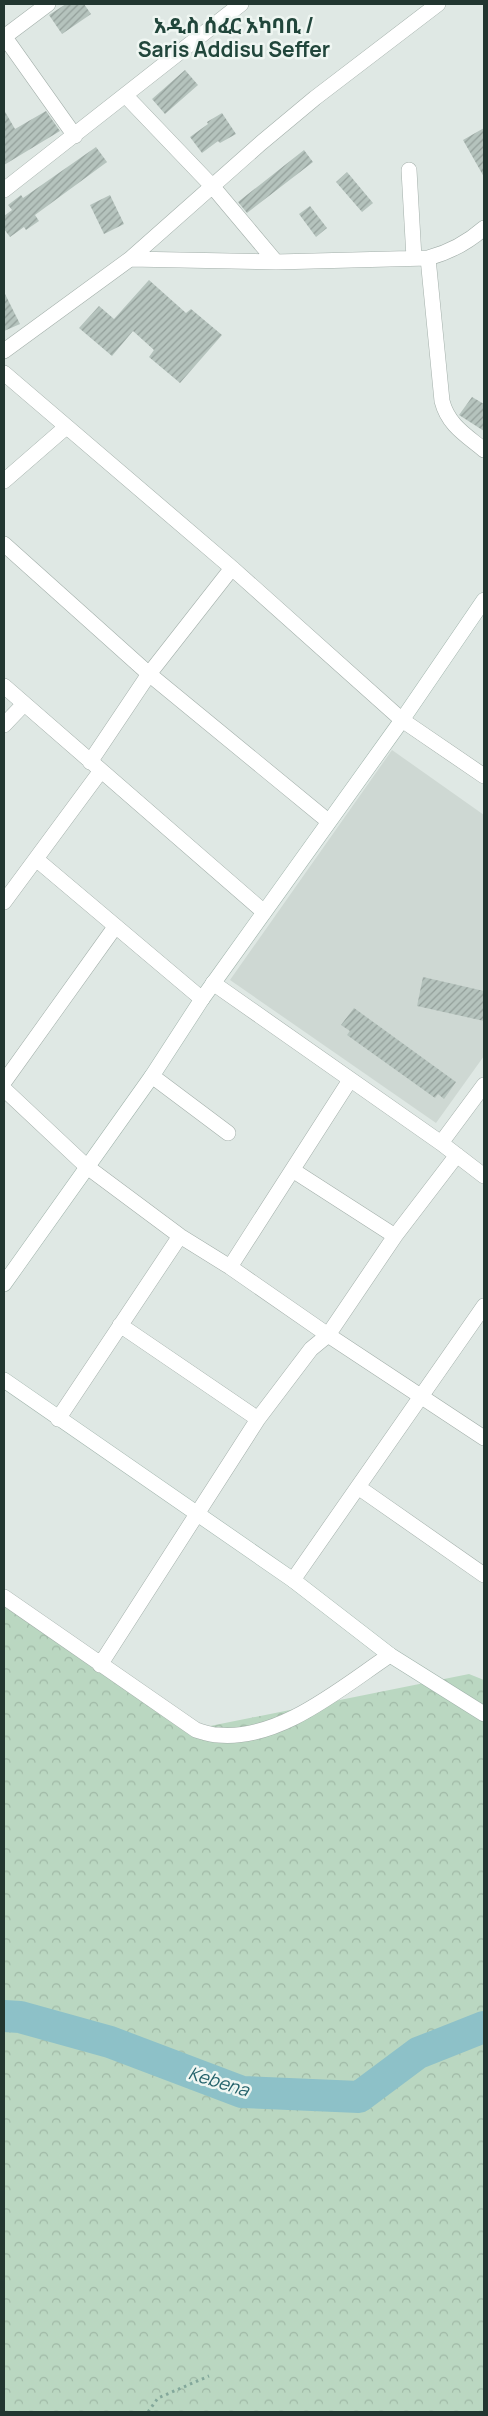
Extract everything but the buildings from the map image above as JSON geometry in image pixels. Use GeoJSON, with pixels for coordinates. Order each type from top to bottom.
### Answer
{"type":"FeatureCollection","features":[{"type":"Feature","properties":{"kind":"street"},"geometry":{"type":"LineString","coordinates":[[48,4],[4,37],[75,136]]}},
{"type":"Feature","properties":{"kind":"street"},"geometry":{"type":"LineString","coordinates":[[4,190],[241,4]]}},
{"type":"Feature","properties":{"kind":"street"},"geometry":{"type":"LineString","coordinates":[[4,351],[130,259],[213,187],[260,143],[428,7]]}},
{"type":"Feature","properties":{"kind":"street"},"geometry":{"type":"LineString","coordinates":[[126,95],[213,187],[276,262]]}},
{"type":"Feature","properties":{"kind":"street"},"geometry":{"type":"LineString","coordinates":[[409,170],[445,415],[452,424],[484,450]]}},
{"type":"Feature","properties":{"kind":"street"},"geometry":{"type":"LineString","coordinates":[[130,259],[276,262],[421,258],[448,253],[464,244],[484,228]]}},
{"type":"Feature","properties":{"kind":"street"},"geometry":{"type":"LineString","coordinates":[[4,373],[65,428],[232,568],[402,720],[484,776]]}},
{"type":"Feature","properties":{"kind":"street"},"geometry":{"type":"LineString","coordinates":[[4,481],[65,428]]}},
{"type":"Feature","properties":{"kind":"street"},"geometry":{"type":"LineString","coordinates":[[4,544],[149,674],[328,821]]}},
{"type":"Feature","properties":{"kind":"street"},"geometry":{"type":"LineString","coordinates":[[4,902],[36,859],[95,767],[149,674],[232,568]]}},
{"type":"Feature","properties":{"kind":"street"},"geometry":{"type":"LineString","coordinates":[[4,1284],[86,1166],[152,1076],[213,983],[402,720],[484,600]]}},
{"type":"Feature","properties":{"kind":"street"},"geometry":{"type":"LineString","coordinates":[[4,686],[264,912]]}},
{"type":"Feature","properties":{"kind":"street"},"geometry":{"type":"LineString","coordinates":[[4,725],[24,704]]}},
{"type":"Feature","properties":{"kind":"street"},"geometry":{"type":"LineString","coordinates":[[36,859],[202,999]]}},
{"type":"Feature","properties":{"kind":"street"},"geometry":{"type":"LineString","coordinates":[[4,1082],[115,927]]}},
{"type":"Feature","properties":{"kind":"street"},"geometry":{"type":"LineString","coordinates":[[213,983],[441,1142],[484,1176]]}},
{"type":"Feature","properties":{"kind":"street"},"geometry":{"type":"LineString","coordinates":[[152,1076],[228,1133]]}},
{"type":"Feature","properties":{"kind":"street"},"geometry":{"type":"LineString","coordinates":[[230,1266],[294,1171],[350,1080]]}},
{"type":"Feature","properties":{"kind":"street"},"geometry":{"type":"LineString","coordinates":[[441,1142],[484,1085]]}},
{"type":"Feature","properties":{"kind":"street"},"geometry":{"type":"LineString","coordinates":[[4,1089],[86,1166],[180,1236],[230,1266],[421,1398],[484,1438]]}},
{"type":"Feature","properties":{"kind":"street"},"geometry":{"type":"LineString","coordinates":[[100,1665],[258,1419],[311,1349],[328,1335],[395,1236],[457,1155]]}},
{"type":"Feature","properties":{"kind":"street"},"geometry":{"type":"LineString","coordinates":[[294,1171],[395,1236]]}},
{"type":"Feature","properties":{"kind":"street"},"geometry":{"type":"LineString","coordinates":[[58,1419],[180,1236]]}},
{"type":"Feature","properties":{"kind":"street"},"geometry":{"type":"LineString","coordinates":[[294,1580],[484,1306]]}},
{"type":"Feature","properties":{"kind":"street"},"geometry":{"type":"LineString","coordinates":[[120,1326],[258,1419]]}},
{"type":"Feature","properties":{"kind":"street"},"geometry":{"type":"LineString","coordinates":[[4,1380],[294,1580],[390,1655],[482,1709]]}},
{"type":"Feature","properties":{"kind":"street"},"geometry":{"type":"LineString","coordinates":[[358,1487],[484,1574]]}},
{"type":"Feature","properties":{"kind":"street"},"geometry":{"type":"LineString","coordinates":[[4,1597],[196,1730],[218,1735],[244,1734],[296,1718],[390,1655]]}},
{"type":"Feature","properties":{"kind":"path"},"geometry":{"type":"LineString","coordinates":[[148,2412],[158,2398],[209,2376]]}},
{"type":"Feature","properties":{"kind":"shaded area"},"geometry":{"type":"Polygon","coordinates":[[[392,750],[484,815],[484,1056],[436,1123],[230,980],[392,750]]]}},
{"type":"Feature","properties":{"kind":"green space"},"geometry":{"type":"Polygon","coordinates":[[[4,1589],[200,1728],[469,1674],[484,1680],[484,2412],[4,2412],[4,1589]]]}},
{"type":"Feature","properties":{"kind":"waterway","name":"Kebena"},"geometry":{"type":"LineString","coordinates":[[4,2016],[20,2017],[110,2042],[242,2092],[359,2097],[418,2053],[484,2027]]}},
{"type":"Feature","properties":{"kind":"district","name":"አዲስ ሰፈር አካባቢ / Saris Addisu Seffer"},"geometry":{"type":"Point","coordinates":[234,37]}}]}
